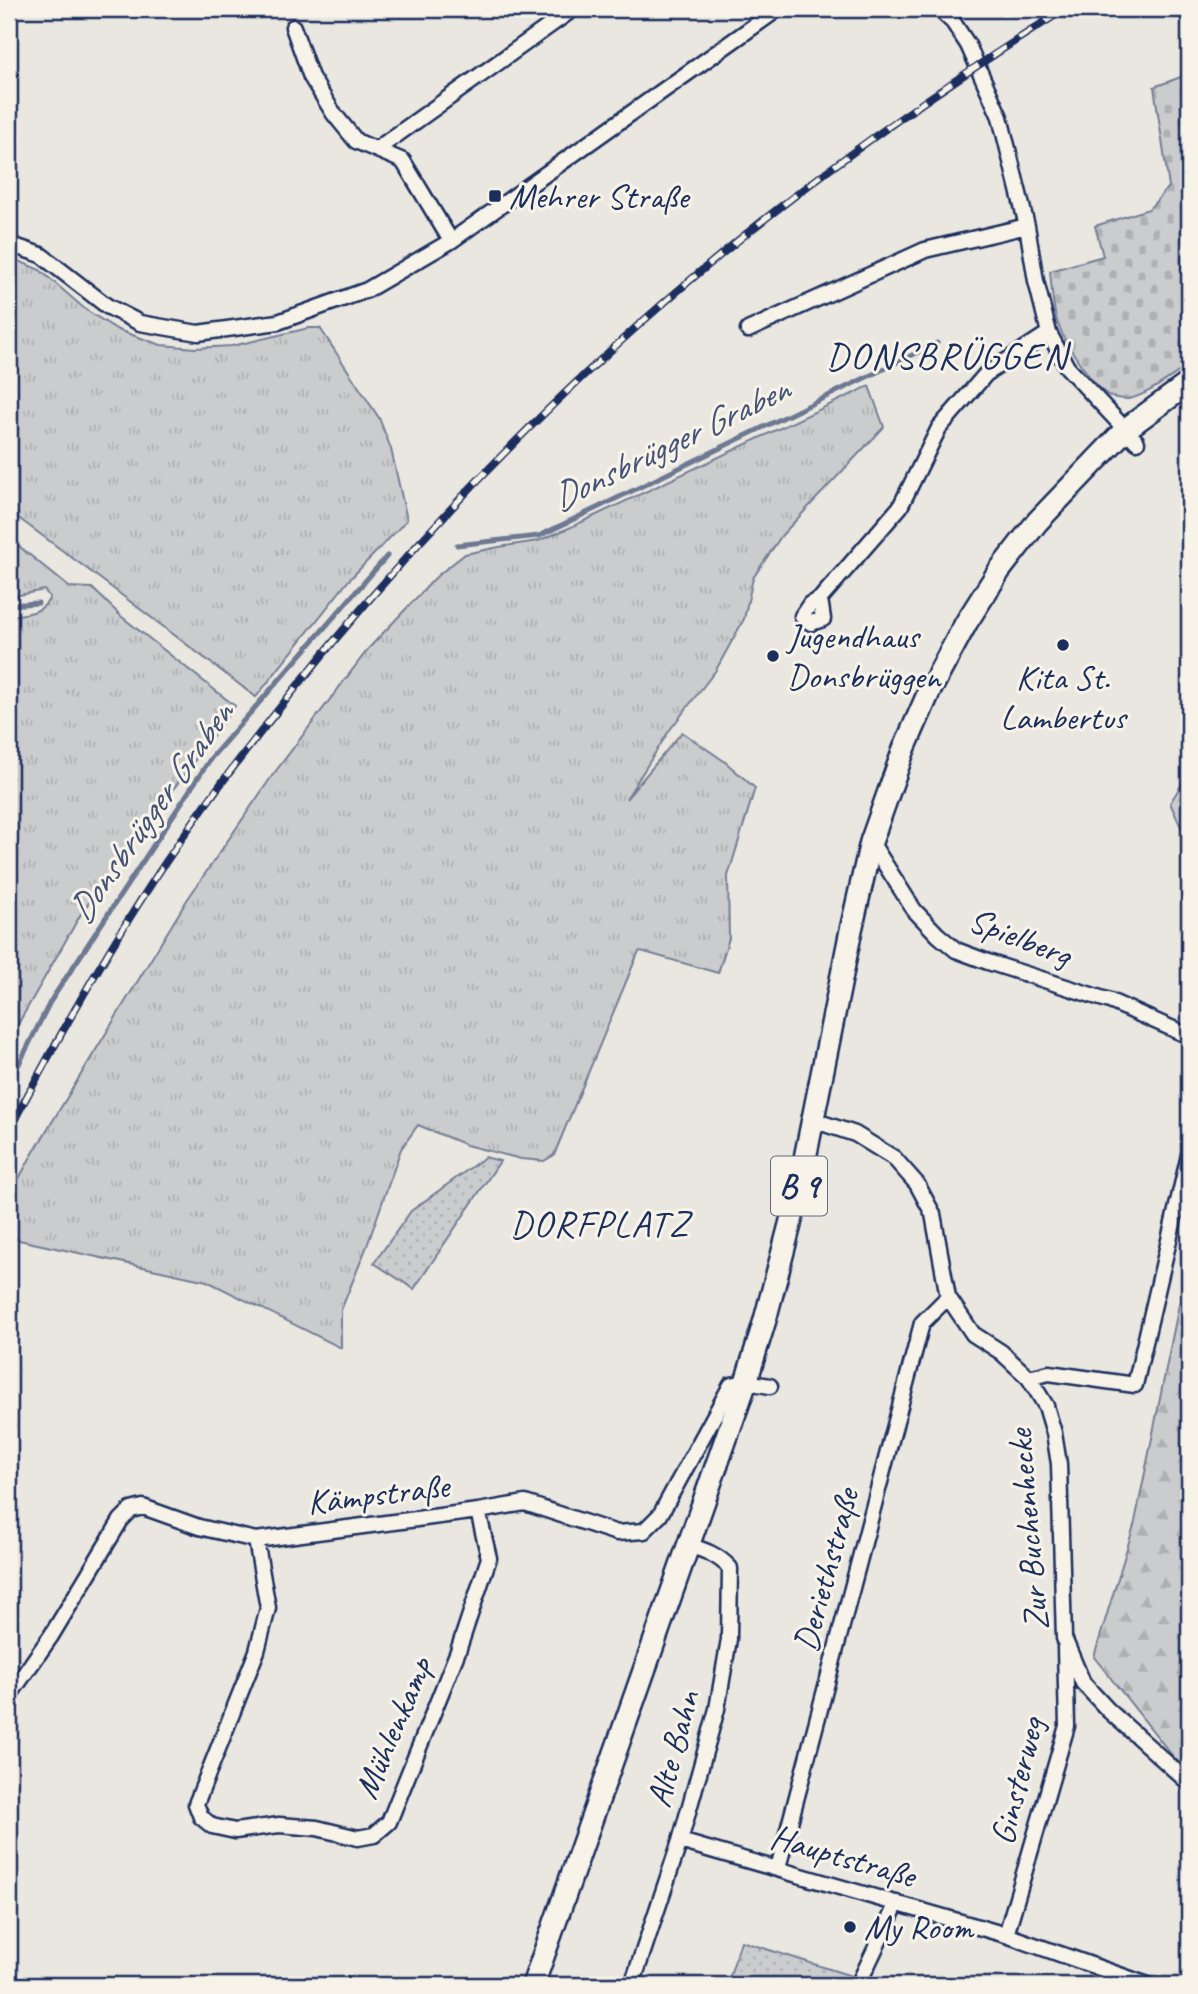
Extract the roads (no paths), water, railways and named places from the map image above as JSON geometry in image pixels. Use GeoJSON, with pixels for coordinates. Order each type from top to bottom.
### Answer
{"type":"FeatureCollection","features":[{"type":"Feature","properties":{"kind":"main road","name":"B 9"},"geometry":{"type":"LineString","coordinates":[[533,1985],[689,1546],[765,1320],[797,1198],[871,842],[904,749],[929,692],[966,623],[999,571],[1037,522],[1189,383]]}},
{"type":"Feature","properties":{"kind":"street"},"geometry":{"type":"LineString","coordinates":[[377,149],[573,9]]}},
{"type":"Feature","properties":{"kind":"street"},"geometry":{"type":"LineString","coordinates":[[9,244],[40,255],[107,306],[140,323],[198,333],[278,322],[367,290],[451,241],[778,9]]}},
{"type":"Feature","properties":{"kind":"street"},"geometry":{"type":"LineString","coordinates":[[939,9],[953,22],[968,45],[1000,117],[1027,226],[1036,281],[1049,333],[1068,367],[1132,436]]}},
{"type":"Feature","properties":{"kind":"street"},"geometry":{"type":"LineString","coordinates":[[293,27],[311,77],[334,114],[356,141],[403,161],[451,241]]}},
{"type":"Feature","properties":{"kind":"street"},"geometry":{"type":"LineString","coordinates":[[748,330],[925,250],[1027,226]]}},
{"type":"Feature","properties":{"kind":"street"},"geometry":{"type":"LineString","coordinates":[[820,599],[900,507],[939,428],[986,374],[1049,333]]}},
{"type":"Feature","properties":{"kind":"street","name":"Spielberg"},"geometry":{"type":"LineString","coordinates":[[871,842],[914,910],[956,950],[1110,1001],[1189,1035]]}},
{"type":"Feature","properties":{"kind":"street","name":"Zur Buchenhecke"},"geometry":{"type":"LineString","coordinates":[[813,1120],[855,1134],[894,1158],[916,1184],[933,1214],[948,1297],[973,1334],[1001,1352],[1029,1378],[1046,1406],[1059,1464],[1064,1638],[1083,1682],[1108,1710],[1189,1783]]}},
{"type":"Feature","properties":{"kind":"street"},"geometry":{"type":"LineString","coordinates":[[1029,1378],[1049,1373],[1135,1385],[1189,1155]]}},
{"type":"Feature","properties":{"kind":"street","name":"Deriethstraße"},"geometry":{"type":"LineString","coordinates":[[778,1868],[922,1323],[948,1297]]}},
{"type":"Feature","properties":{"kind":"street"},"geometry":{"type":"LineString","coordinates":[[746,1382],[770,1386]]}},
{"type":"Feature","properties":{"kind":"street","name":"Kämpstraße"},"geometry":{"type":"LineString","coordinates":[[9,1696],[51,1636],[121,1520],[131,1510],[143,1507],[199,1528],[256,1540],[525,1503],[617,1532],[644,1531],[660,1515],[731,1385],[746,1382]]}},
{"type":"Feature","properties":{"kind":"street","name":"Mühlenkamp"},"geometry":{"type":"LineString","coordinates":[[256,1540],[268,1608],[257,1651],[196,1804],[201,1816],[212,1826],[235,1831],[279,1825],[317,1828],[358,1838],[374,1835],[388,1822],[458,1651],[489,1558],[478,1511]]}},
{"type":"Feature","properties":{"kind":"street","name":"Alte Bahn"},"geometry":{"type":"LineString","coordinates":[[632,1985],[680,1841],[716,1709],[729,1639],[730,1568],[723,1560],[707,1551],[689,1546]]}},
{"type":"Feature","properties":{"kind":"street","name":"Ginsterweg"},"geometry":{"type":"LineString","coordinates":[[1006,1935],[1067,1726],[1064,1638]]}},
{"type":"Feature","properties":{"kind":"street","name":"Hauptstraße"},"geometry":{"type":"LineString","coordinates":[[680,1841],[1006,1935],[1148,1985]]}},
{"type":"Feature","properties":{"kind":"street"},"geometry":{"type":"LineString","coordinates":[[858,1985],[897,1903]]}},
{"type":"Feature","properties":{"kind":"street"},"geometry":{"type":"LineString","coordinates":[[9,1982],[18,1985]]}},
{"type":"Feature","properties":{"kind":"waterway","name":"Donsbrügger Graben"},"geometry":{"type":"LineString","coordinates":[[457,545],[539,536],[937,343]]}},
{"type":"Feature","properties":{"kind":"waterway","name":"Donsbrügger Graben"},"geometry":{"type":"LineString","coordinates":[[9,1084],[50,1002],[211,758],[387,556]]}},
{"type":"Feature","properties":{"kind":"waterway"},"geometry":{"type":"LineString","coordinates":[[9,605],[38,603]]}},
{"type":"Feature","properties":{"kind":"railway"},"geometry":{"type":"LineString","coordinates":[[9,1130],[109,951],[204,807],[263,728],[349,623],[466,493],[589,370],[720,255],[890,126],[1065,9]]}},
{"type":"Feature","properties":{"kind":"place","name":"Mehrer Straße"},"geometry":{"type":"Point","coordinates":[495,196]}},
{"type":"Feature","properties":{"kind":"place","name":"Kita St. Lambertus"},"geometry":{"type":"Point","coordinates":[1063,645]}},
{"type":"Feature","properties":{"kind":"place","name":"Jugendhaus Donsbrüggen"},"geometry":{"type":"Point","coordinates":[773,656]}},
{"type":"Feature","properties":{"kind":"place","name":"My Room"},"geometry":{"type":"Point","coordinates":[850,1927]}},
{"type":"Feature","properties":{"kind":"district","name":"DONSBRÜGGEN"},"geometry":{"type":"Point","coordinates":[947,355]}},
{"type":"Feature","properties":{"kind":"district","name":"DORFPLATZ"},"geometry":{"type":"Point","coordinates":[600,1223]}}]}
